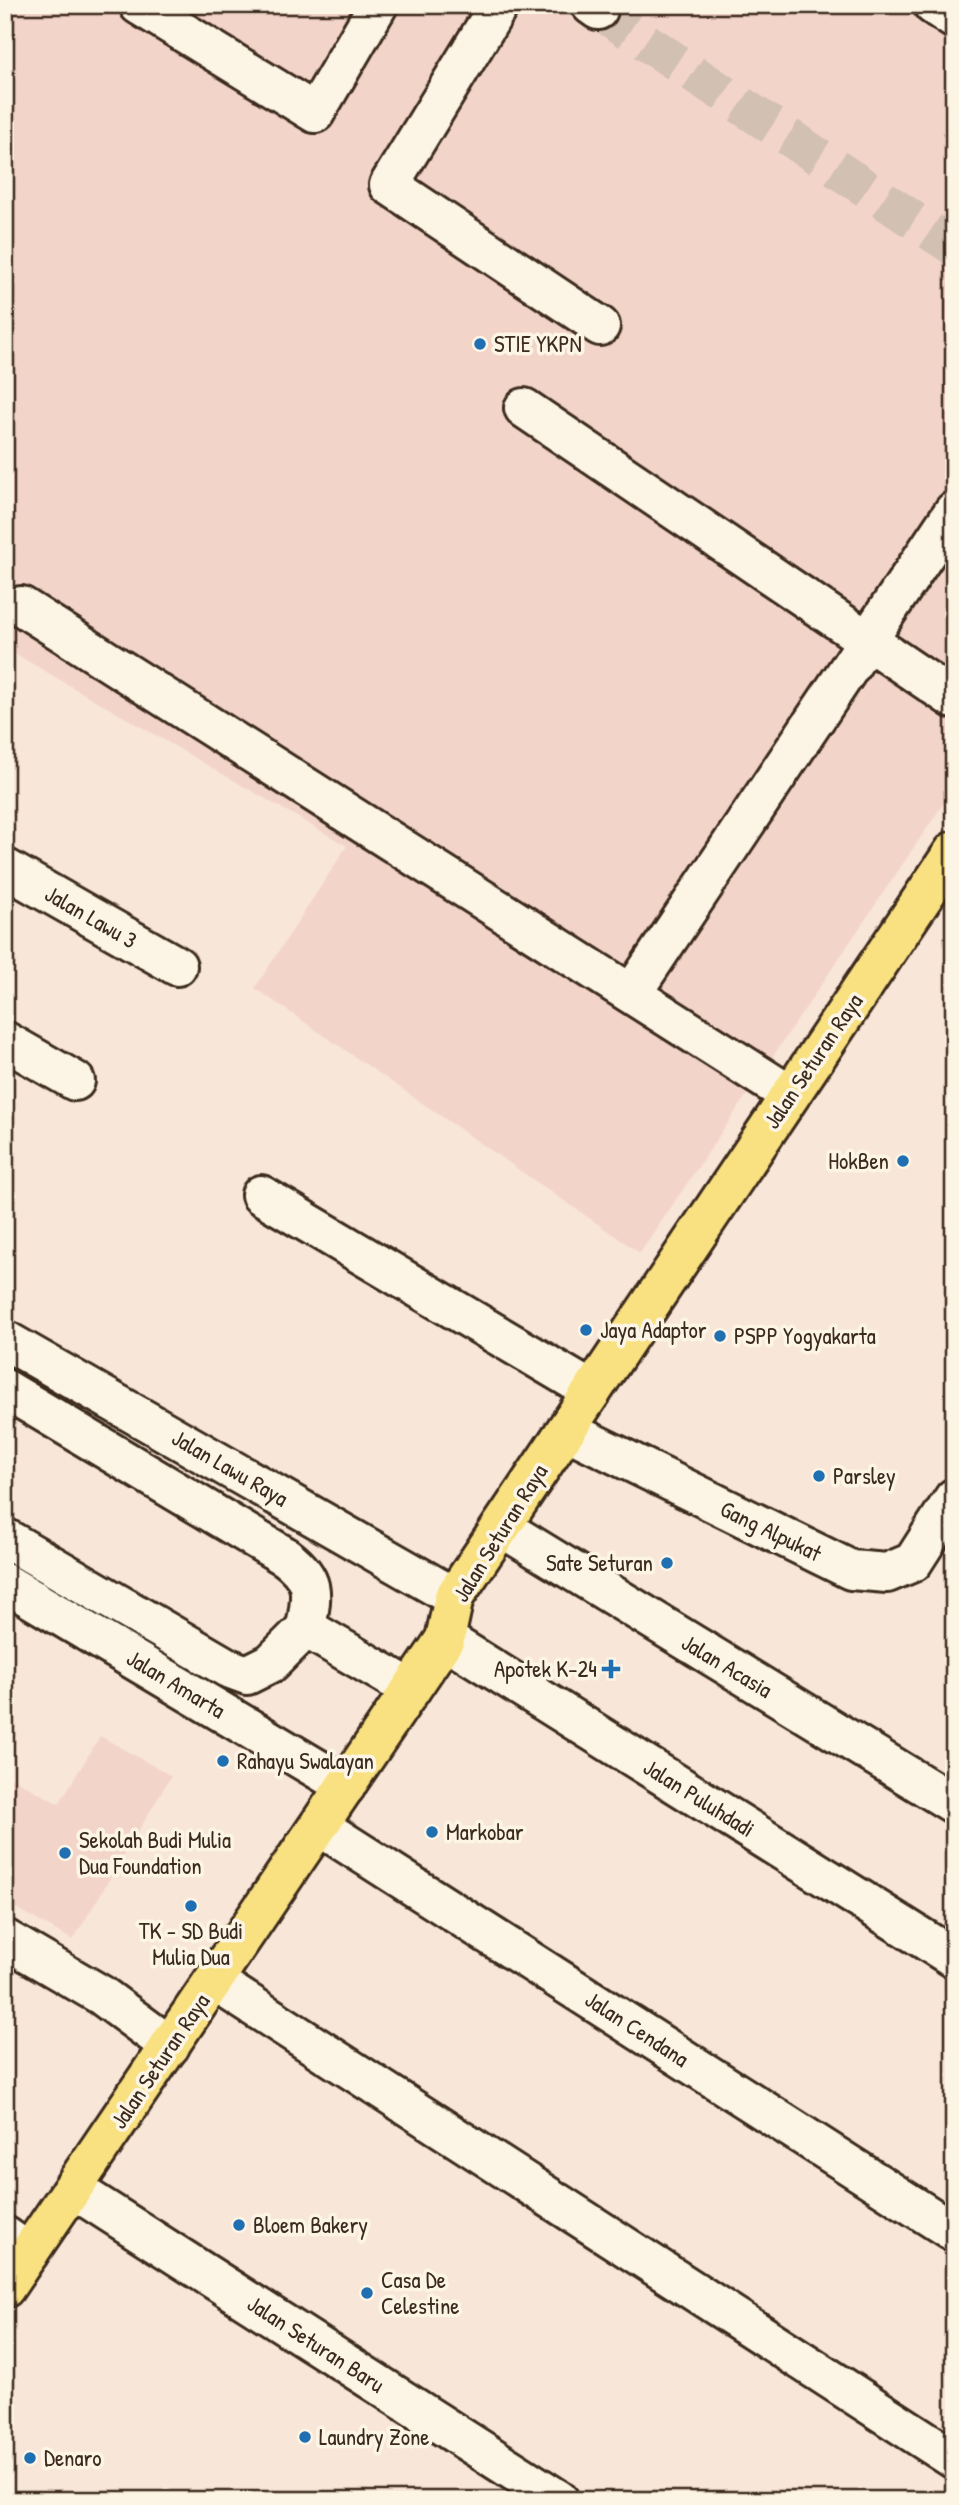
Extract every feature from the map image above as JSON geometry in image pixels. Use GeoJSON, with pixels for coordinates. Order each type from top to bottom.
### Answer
{"type":"FeatureCollection","features":[{"type":"Feature","properties":{"kind":"main road","name":"Jalan Seturan Raya"},"geometry":{"type":"LineString","coordinates":[[5,2288],[17,2244],[73,2189],[346,1786],[444,1639],[454,1597],[954,851]]}},
{"type":"Feature","properties":{"kind":"street"},"geometry":{"type":"LineString","coordinates":[[139,5],[315,113],[378,5]]}},
{"type":"Feature","properties":{"kind":"street"},"geometry":{"type":"LineString","coordinates":[[499,5],[389,185],[600,326]]}},
{"type":"Feature","properties":{"kind":"street"},"geometry":{"type":"LineString","coordinates":[[933,5],[954,19]]}},
{"type":"Feature","properties":{"kind":"street"},"geometry":{"type":"LineString","coordinates":[[524,408],[954,699]]}},
{"type":"Feature","properties":{"kind":"street"},"geometry":{"type":"LineString","coordinates":[[632,993],[954,511]]}},
{"type":"Feature","properties":{"kind":"street"},"geometry":{"type":"LineString","coordinates":[[21,606],[790,1095]]}},
{"type":"Feature","properties":{"kind":"street","name":"Jalan Lawu 3"},"geometry":{"type":"LineString","coordinates":[[5,868],[177,966]]}},
{"type":"Feature","properties":{"kind":"street"},"geometry":{"type":"LineString","coordinates":[[5,1041],[75,1081]]}},
{"type":"Feature","properties":{"kind":"street"},"geometry":{"type":"LineString","coordinates":[[261,1195],[592,1391]]}},
{"type":"Feature","properties":{"kind":"street","name":"Jalan Lawu Raya"},"geometry":{"type":"LineString","coordinates":[[5,1340],[454,1597]]}},
{"type":"Feature","properties":{"kind":"street"},"geometry":{"type":"LineString","coordinates":[[5,1389],[302,1569],[313,1590],[306,1628],[271,1663],[247,1675],[228,1668],[5,1538]]}},
{"type":"Feature","properties":{"kind":"street","name":"Gang Alpukat"},"geometry":{"type":"LineString","coordinates":[[566,1430],[851,1570],[887,1573],[913,1562],[954,1498]]}},
{"type":"Feature","properties":{"kind":"street","name":"Jalan Acasia"},"geometry":{"type":"LineString","coordinates":[[501,1527],[954,1804]]}},
{"type":"Feature","properties":{"kind":"street","name":"Jalan Amarta"},"geometry":{"type":"LineString","coordinates":[[5,1583],[346,1786]]}},
{"type":"Feature","properties":{"kind":"street"},"geometry":{"type":"LineString","coordinates":[[306,1628],[411,1689]]}},
{"type":"Feature","properties":{"kind":"street","name":"Jalan Puluhdadi"},"geometry":{"type":"LineString","coordinates":[[444,1639],[954,1958]]}},
{"type":"Feature","properties":{"kind":"street","name":"Jalan Cendana"},"geometry":{"type":"LineString","coordinates":[[319,1826],[954,2232]]}},
{"type":"Feature","properties":{"kind":"street"},"geometry":{"type":"LineString","coordinates":[[5,1939],[101,1995],[170,2046]]}},
{"type":"Feature","properties":{"kind":"street"},"geometry":{"type":"LineString","coordinates":[[214,1981],[954,2459]]}},
{"type":"Feature","properties":{"kind":"street","name":"Jalan Seturan Baru"},"geometry":{"type":"LineString","coordinates":[[73,2189],[559,2500]]}},
{"type":"Feature","properties":{"kind":"shaded area","name":"STIE YKPN"},"geometry":{"type":"Polygon","coordinates":[[[5,5],[896,5],[954,41],[954,788],[640,1253],[255,988],[347,846],[5,648],[5,5]]]}},
{"type":"Feature","properties":{"kind":"shaded area","name":"Sekolah Budi Mulia Dua Foundation"},"geometry":{"type":"Polygon","coordinates":[[[100,1736],[171,1776],[73,1940],[5,1902],[5,1774],[59,1804],[100,1736]]]}},
{"type":"Feature","properties":{"kind":"tunnel"},"geometry":{"type":"LineString","coordinates":[[598,10],[954,247]]}},
{"type":"Feature","properties":{"kind":"place","name":"STIE YKPN"},"geometry":{"type":"Point","coordinates":[480,344]}},
{"type":"Feature","properties":{"kind":"place","name":"HokBen"},"geometry":{"type":"Point","coordinates":[903,1161]}},
{"type":"Feature","properties":{"kind":"place","name":"Jaya Adaptor"},"geometry":{"type":"Point","coordinates":[586,1330]}},
{"type":"Feature","properties":{"kind":"place","name":"PSPP Yogyakarta"},"geometry":{"type":"Point","coordinates":[720,1336]}},
{"type":"Feature","properties":{"kind":"place","name":"Parsley"},"geometry":{"type":"Point","coordinates":[819,1476]}},
{"type":"Feature","properties":{"kind":"place","name":"Sate Seturan"},"geometry":{"type":"Point","coordinates":[667,1563]}},
{"type":"Feature","properties":{"kind":"place","name":"Apotek K-24"},"geometry":{"type":"Point","coordinates":[611,1669]}},
{"type":"Feature","properties":{"kind":"place","name":"Rahayu Swalayan"},"geometry":{"type":"Point","coordinates":[223,1761]}},
{"type":"Feature","properties":{"kind":"place","name":"Markobar"},"geometry":{"type":"Point","coordinates":[432,1832]}},
{"type":"Feature","properties":{"kind":"place","name":"Sekolah Budi Mulia Dua Foundation"},"geometry":{"type":"Point","coordinates":[65,1853]}},
{"type":"Feature","properties":{"kind":"place","name":"TK - SD Budi Mulia Dua"},"geometry":{"type":"Point","coordinates":[191,1906]}},
{"type":"Feature","properties":{"kind":"place","name":"Bloem Bakery"},"geometry":{"type":"Point","coordinates":[239,2225]}},
{"type":"Feature","properties":{"kind":"place","name":"Casa De Celestine"},"geometry":{"type":"Point","coordinates":[367,2293]}},
{"type":"Feature","properties":{"kind":"place","name":"Laundry Zone"},"geometry":{"type":"Point","coordinates":[305,2437]}},
{"type":"Feature","properties":{"kind":"place","name":"Denaro"},"geometry":{"type":"Point","coordinates":[30,2458]}}]}
